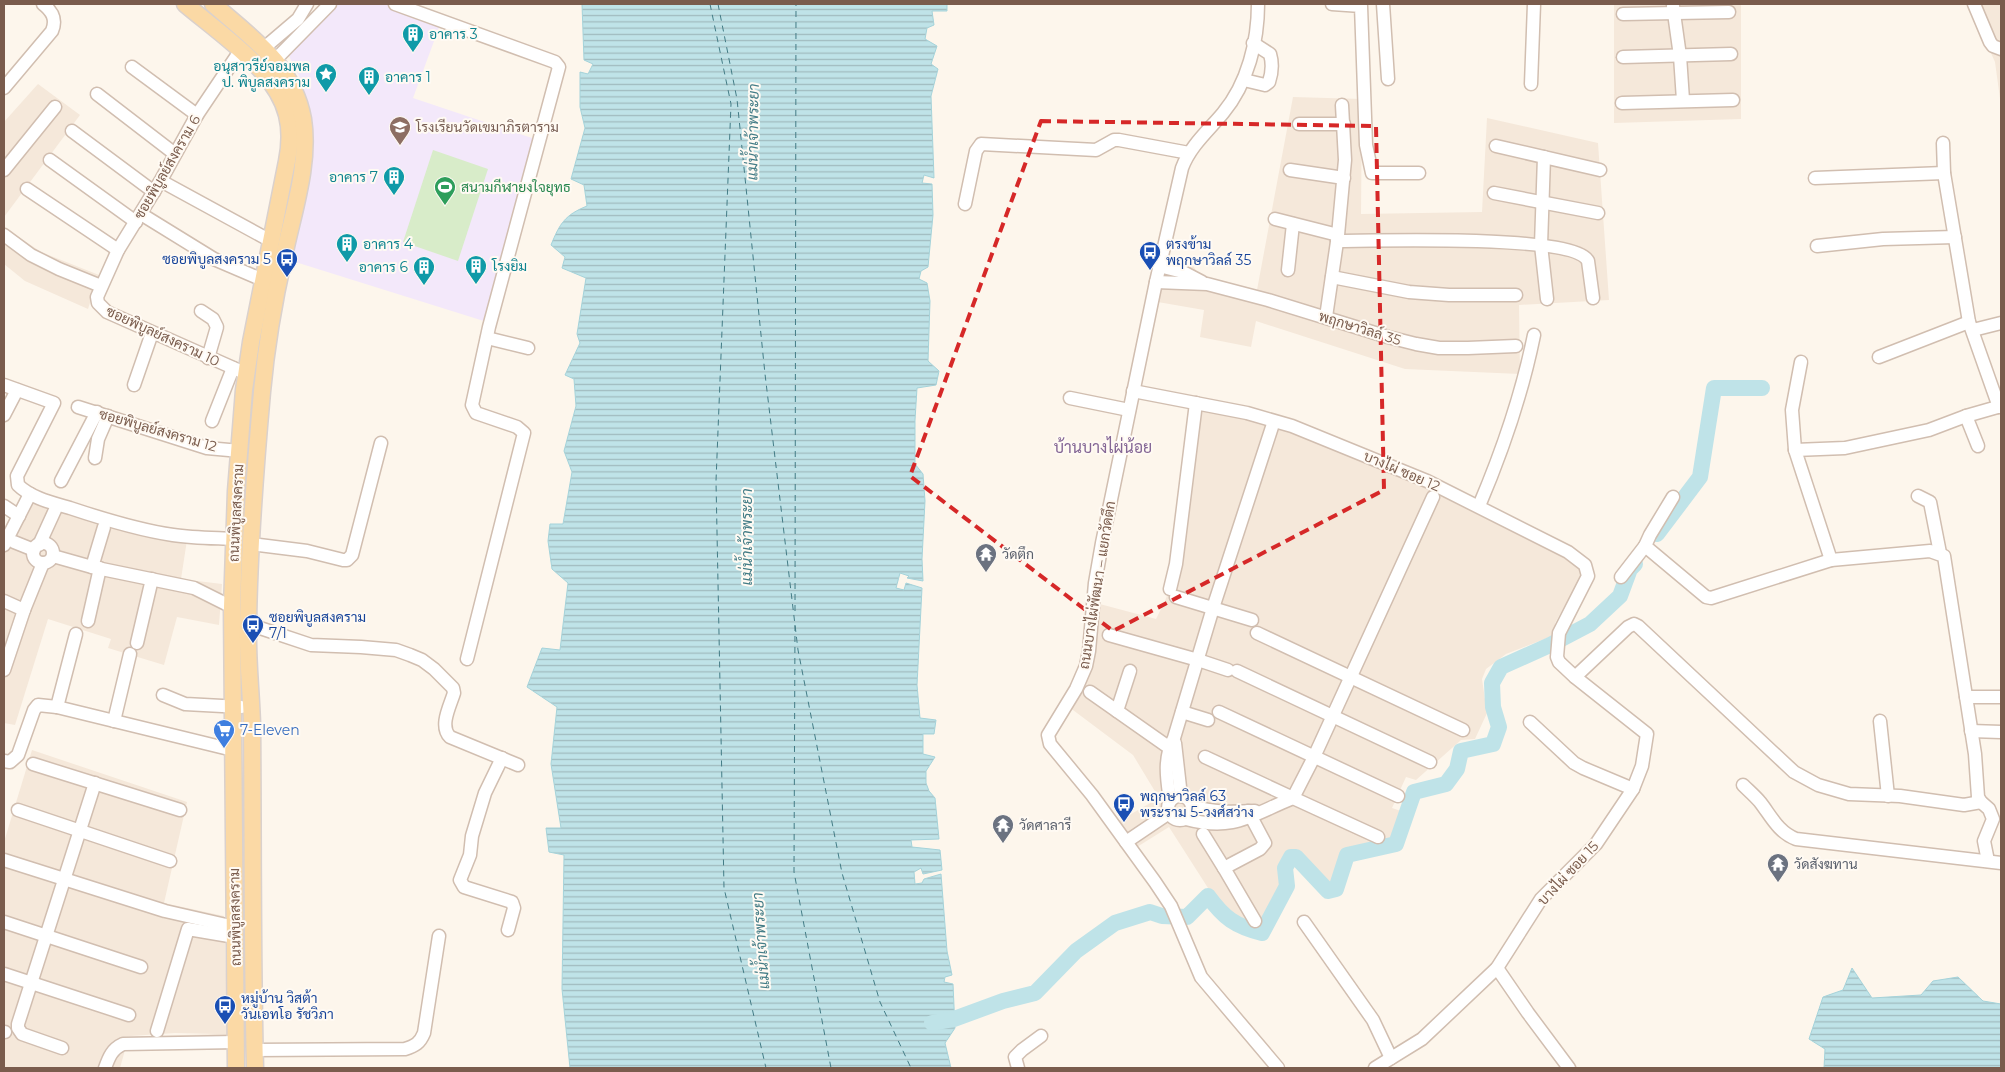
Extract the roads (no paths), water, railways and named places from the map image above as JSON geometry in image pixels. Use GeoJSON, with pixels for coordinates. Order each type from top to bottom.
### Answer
{"type":"FeatureCollection","features":[{"type":"Feature","properties":{"kind":"main road","name":"ถนนพิบูลสงคราม"},"geometry":{"type":"LineString","coordinates":[[185,4],[240,51],[271,82],[283,103],[287,115],[290,144],[263,280],[240,371],[240,450],[232,607],[236,1068]]}},
{"type":"Feature","properties":{"kind":"main road","name":"ถนนพิบูลสงคราม"},"geometry":{"type":"LineString","coordinates":[[213,4],[270,54],[287,76],[296,92],[303,120],[304,148],[301,176],[279,279],[265,363],[251,544],[248,624],[251,708],[251,878],[255,1068]]}},
{"type":"Feature","properties":{"kind":"main road"},"geometry":{"type":"LineString","coordinates":[[232,673],[249,675]]}},
{"type":"Feature","properties":{"kind":"street"},"geometry":{"type":"LineString","coordinates":[[4,88],[52,31],[54,25],[53,15],[43,4]]}},
{"type":"Feature","properties":{"kind":"street"},"geometry":{"type":"LineString","coordinates":[[395,4],[554,62],[560,67],[487,338],[472,409],[476,413],[517,427],[524,433],[467,659]]}},
{"type":"Feature","properties":{"kind":"street","name":"ถนนบางไผ่พัฒนา – แยกวัดตึก"},"geometry":{"type":"LineString","coordinates":[[1258,4],[1253,43],[1244,80],[1226,110],[1188,153],[1182,168],[1159,266],[1096,575],[1086,666],[1076,689],[1048,736],[1050,744],[1092,795],[1171,906],[1201,978],[1278,1068]]}},
{"type":"Feature","properties":{"kind":"street"},"geometry":{"type":"LineString","coordinates":[[1332,4],[1362,6],[1366,145],[1372,173],[1419,173]]}},
{"type":"Feature","properties":{"kind":"street"},"geometry":{"type":"LineString","coordinates":[[1384,4],[1388,79]]}},
{"type":"Feature","properties":{"kind":"street"},"geometry":{"type":"LineString","coordinates":[[1531,84],[1534,4]]}},
{"type":"Feature","properties":{"kind":"street"},"geometry":{"type":"LineString","coordinates":[[1974,4],[1990,42],[1993,46],[2001,49]]}},
{"type":"Feature","properties":{"kind":"street"},"geometry":{"type":"LineString","coordinates":[[270,54],[306,6],[326,8]]}},
{"type":"Feature","properties":{"kind":"street"},"geometry":{"type":"LineString","coordinates":[[270,54],[326,8]]}},
{"type":"Feature","properties":{"kind":"street"},"geometry":{"type":"LineString","coordinates":[[1623,14],[1673,8],[1729,12]]}},
{"type":"Feature","properties":{"kind":"street"},"geometry":{"type":"LineString","coordinates":[[1673,8],[1680,56],[1683,100]]}},
{"type":"Feature","properties":{"kind":"street"},"geometry":{"type":"LineString","coordinates":[[1244,80],[1265,84],[1271,78],[1272,62],[1270,54],[1253,43]]}},
{"type":"Feature","properties":{"kind":"street","name":"ซอยพิบูลย์สงคราม 6"},"geometry":{"type":"LineString","coordinates":[[101,286],[118,250],[157,187],[197,115],[240,51]]}},
{"type":"Feature","properties":{"kind":"street"},"geometry":{"type":"LineString","coordinates":[[1623,57],[1731,54]]}},
{"type":"Feature","properties":{"kind":"street"},"geometry":{"type":"LineString","coordinates":[[132,67],[197,115]]}},
{"type":"Feature","properties":{"kind":"street"},"geometry":{"type":"LineString","coordinates":[[97,94],[175,154]]}},
{"type":"Feature","properties":{"kind":"street"},"geometry":{"type":"LineString","coordinates":[[1622,102],[1733,100]]}},
{"type":"Feature","properties":{"kind":"street"},"geometry":{"type":"LineString","coordinates":[[1326,318],[1338,238],[1344,178],[1345,152],[1342,105]]}},
{"type":"Feature","properties":{"kind":"street"},"geometry":{"type":"LineString","coordinates":[[4,170],[55,107]]}},
{"type":"Feature","properties":{"kind":"street"},"geometry":{"type":"LineString","coordinates":[[1299,124],[1344,124]]}},
{"type":"Feature","properties":{"kind":"street"},"geometry":{"type":"LineString","coordinates":[[72,131],[157,187],[271,241]]}},
{"type":"Feature","properties":{"kind":"street"},"geometry":{"type":"LineString","coordinates":[[965,204],[976,151],[981,144],[1096,150],[1114,140],[1119,140],[1188,153]]}},
{"type":"Feature","properties":{"kind":"street"},"geometry":{"type":"LineString","coordinates":[[1795,450],[1845,448],[1928,430],[1966,416],[2000,407],[1971,326],[1944,173],[1943,143]]}},
{"type":"Feature","properties":{"kind":"street"},"geometry":{"type":"LineString","coordinates":[[1496,146],[1600,170]]}},
{"type":"Feature","properties":{"kind":"street"},"geometry":{"type":"LineString","coordinates":[[1544,157],[1541,245],[1547,299]]}},
{"type":"Feature","properties":{"kind":"street"},"geometry":{"type":"LineString","coordinates":[[50,160],[138,218],[214,259],[263,280]]}},
{"type":"Feature","properties":{"kind":"street"},"geometry":{"type":"LineString","coordinates":[[1290,170],[1344,178]]}},
{"type":"Feature","properties":{"kind":"street"},"geometry":{"type":"LineString","coordinates":[[1815,178],[1944,173]]}},
{"type":"Feature","properties":{"kind":"street"},"geometry":{"type":"LineString","coordinates":[[27,189],[118,250]]}},
{"type":"Feature","properties":{"kind":"street"},"geometry":{"type":"LineString","coordinates":[[1494,193],[1598,213]]}},
{"type":"Feature","properties":{"kind":"street"},"geometry":{"type":"LineString","coordinates":[[1275,219],[1338,238],[1485,241],[1541,245],[1574,252],[1586,258],[1593,298]]}},
{"type":"Feature","properties":{"kind":"street"},"geometry":{"type":"LineString","coordinates":[[1288,270],[1293,224]]}},
{"type":"Feature","properties":{"kind":"street"},"geometry":{"type":"LineString","coordinates":[[4,235],[31,255],[101,286]]}},
{"type":"Feature","properties":{"kind":"street"},"geometry":{"type":"LineString","coordinates":[[1817,246],[1882,239],[1955,237]]}},
{"type":"Feature","properties":{"kind":"street","name":"พฤกษาวิลล์ 35"},"geometry":{"type":"LineString","coordinates":[[1159,266],[1183,272],[1206,284],[1326,318],[1388,338],[1439,348],[1516,346]]}},
{"type":"Feature","properties":{"kind":"street"},"geometry":{"type":"LineString","coordinates":[[1332,277],[1409,292],[1448,295],[1516,295]]}},
{"type":"Feature","properties":{"kind":"street","name":"พฤกษาวิลล์ 35"},"geometry":{"type":"LineString","coordinates":[[1156,282],[1206,284]]}},
{"type":"Feature","properties":{"kind":"street","name":"ซอยพิบูลย์สงคราม 10"},"geometry":{"type":"LineString","coordinates":[[101,286],[97,297],[101,307],[107,312],[240,371]]}},
{"type":"Feature","properties":{"kind":"street"},"geometry":{"type":"LineString","coordinates":[[201,311],[213,319],[217,327],[208,358]]}},
{"type":"Feature","properties":{"kind":"street"},"geometry":{"type":"LineString","coordinates":[[1879,357],[1971,326],[2001,323]]}},
{"type":"Feature","properties":{"kind":"street"},"geometry":{"type":"LineString","coordinates":[[134,385],[152,332]]}},
{"type":"Feature","properties":{"kind":"street"},"geometry":{"type":"LineString","coordinates":[[1479,506],[1506,436],[1534,335]]}},
{"type":"Feature","properties":{"kind":"street"},"geometry":{"type":"LineString","coordinates":[[487,338],[528,348]]}},
{"type":"Feature","properties":{"kind":"street"},"geometry":{"type":"LineString","coordinates":[[1801,362],[1792,410],[1795,450],[1831,560]]}},
{"type":"Feature","properties":{"kind":"street"},"geometry":{"type":"LineString","coordinates":[[212,420],[240,371]]}},
{"type":"Feature","properties":{"kind":"street"},"geometry":{"type":"LineString","coordinates":[[4,385],[54,403],[17,476],[18,485],[30,494],[104,519],[163,533],[234,539]]}},
{"type":"Feature","properties":{"kind":"street"},"geometry":{"type":"LineString","coordinates":[[4,415],[17,390]]}},
{"type":"Feature","properties":{"kind":"street","name":"บางไผ่ ซอย 12"},"geometry":{"type":"LineString","coordinates":[[1133,391],[1247,413],[1292,426],[1427,481],[1568,552],[1586,565],[1588,576],[1559,633]]}},
{"type":"Feature","properties":{"kind":"street"},"geometry":{"type":"LineString","coordinates":[[1070,398],[1129,410]]}},
{"type":"Feature","properties":{"kind":"street"},"geometry":{"type":"LineString","coordinates":[[1196,403],[1173,593],[1252,620]]}},
{"type":"Feature","properties":{"kind":"street","name":"ซอยพิบูลย์สงคราม 12"},"geometry":{"type":"LineString","coordinates":[[78,407],[196,445],[217,449],[240,450]]}},
{"type":"Feature","properties":{"kind":"street"},"geometry":{"type":"LineString","coordinates":[[95,458],[103,414]]}},
{"type":"Feature","properties":{"kind":"street"},"geometry":{"type":"LineString","coordinates":[[61,480],[103,414]]}},
{"type":"Feature","properties":{"kind":"street"},"geometry":{"type":"LineString","coordinates":[[1966,416],[1978,446]]}},
{"type":"Feature","properties":{"kind":"street"},"geometry":{"type":"LineString","coordinates":[[1272,427],[1213,608],[1166,774],[1176,820],[1186,819],[1212,824],[1228,824],[1293,798],[1314,757],[1433,497]]}},
{"type":"Feature","properties":{"kind":"street"},"geometry":{"type":"LineString","coordinates":[[251,544],[307,552],[343,560],[350,558],[381,443]]}},
{"type":"Feature","properties":{"kind":"street"},"geometry":{"type":"LineString","coordinates":[[30,494],[9,543],[36,547]]}},
{"type":"Feature","properties":{"kind":"street"},"geometry":{"type":"LineString","coordinates":[[1918,496],[1930,502],[1940,553]]}},
{"type":"Feature","properties":{"kind":"street"},"geometry":{"type":"LineString","coordinates":[[1621,577],[1648,549],[1650,535],[1673,497]]}},
{"type":"Feature","properties":{"kind":"street"},"geometry":{"type":"LineString","coordinates":[[4,506],[19,516]]}},
{"type":"Feature","properties":{"kind":"street"},"geometry":{"type":"LineString","coordinates":[[55,510],[36,547],[36,560],[96,567],[194,588],[232,607]]}},
{"type":"Feature","properties":{"kind":"street"},"geometry":{"type":"LineString","coordinates":[[88,621],[104,527]]}},
{"type":"Feature","properties":{"kind":"street"},"geometry":{"type":"LineString","coordinates":[[1648,549],[1700,593],[1710,598],[1831,560],[1930,551],[1944,556],[1971,731],[1978,797],[1980,802],[1989,809],[1993,819],[1984,841],[1995,862]]}},
{"type":"Feature","properties":{"kind":"street"},"geometry":{"type":"LineString","coordinates":[[5,664],[24,610],[48,560]]}},
{"type":"Feature","properties":{"kind":"street"},"geometry":{"type":"LineString","coordinates":[[137,643],[152,579]]}},
{"type":"Feature","properties":{"kind":"street"},"geometry":{"type":"LineString","coordinates":[[4,602],[24,610]]}},
{"type":"Feature","properties":{"kind":"street"},"geometry":{"type":"LineString","coordinates":[[248,624],[311,645],[396,650],[422,660],[453,688],[454,693],[444,727],[445,732],[450,737],[518,765]]}},
{"type":"Feature","properties":{"kind":"street"},"geometry":{"type":"LineString","coordinates":[[1575,677],[1628,627],[1634,624],[1794,772],[1818,785],[1849,794],[1888,796],[1964,805],[1980,802]]}},
{"type":"Feature","properties":{"kind":"street"},"geometry":{"type":"LineString","coordinates":[[1257,633],[1464,730]]}},
{"type":"Feature","properties":{"kind":"street","name":"บางไผ่ ซอย 15"},"geometry":{"type":"LineString","coordinates":[[1375,1068],[1432,1031],[1497,968],[1541,899],[1596,844],[1633,790],[1642,766],[1647,734],[1564,667],[1558,656],[1559,633]]}},
{"type":"Feature","properties":{"kind":"street"},"geometry":{"type":"LineString","coordinates":[[57,707],[76,634]]}},
{"type":"Feature","properties":{"kind":"street"},"geometry":{"type":"LineString","coordinates":[[1109,635],[1233,671],[1430,762]]}},
{"type":"Feature","properties":{"kind":"street"},"geometry":{"type":"LineString","coordinates":[[114,721],[130,654]]}},
{"type":"Feature","properties":{"kind":"street"},"geometry":{"type":"LineString","coordinates":[[1117,711],[1130,671]]}},
{"type":"Feature","properties":{"kind":"street"},"geometry":{"type":"LineString","coordinates":[[1090,692],[1173,746]]}},
{"type":"Feature","properties":{"kind":"street"},"geometry":{"type":"LineString","coordinates":[[163,695],[185,704],[251,708]]}},
{"type":"Feature","properties":{"kind":"street"},"geometry":{"type":"LineString","coordinates":[[1966,697],[2001,697]]}},
{"type":"Feature","properties":{"kind":"street"},"geometry":{"type":"LineString","coordinates":[[4,761],[10,762],[18,755],[38,705],[57,707],[233,750]]}},
{"type":"Feature","properties":{"kind":"street"},"geometry":{"type":"LineString","coordinates":[[1182,712],[1208,720]]}},
{"type":"Feature","properties":{"kind":"street"},"geometry":{"type":"LineString","coordinates":[[1219,712],[1398,796]]}},
{"type":"Feature","properties":{"kind":"street"},"geometry":{"type":"LineString","coordinates":[[1880,721],[1888,796]]}},
{"type":"Feature","properties":{"kind":"street"},"geometry":{"type":"LineString","coordinates":[[1530,722],[1574,763],[1633,790]]}},
{"type":"Feature","properties":{"kind":"street"},"geometry":{"type":"LineString","coordinates":[[1971,731],[2001,732]]}},
{"type":"Feature","properties":{"kind":"street"},"geometry":{"type":"LineString","coordinates":[[1205,757],[1378,837]]}},
{"type":"Feature","properties":{"kind":"street"},"geometry":{"type":"LineString","coordinates":[[502,758],[485,793],[472,836],[470,855],[460,880],[464,887],[512,902],[514,908],[508,930]]}},
{"type":"Feature","properties":{"kind":"street"},"geometry":{"type":"LineString","coordinates":[[33,764],[180,810]]}},
{"type":"Feature","properties":{"kind":"street"},"geometry":{"type":"LineString","coordinates":[[62,1048],[22,1034],[19,1031],[18,1024],[95,784]]}},
{"type":"Feature","properties":{"kind":"street"},"geometry":{"type":"LineString","coordinates":[[1743,785],[1759,801],[1772,820],[1785,834],[1796,839],[1995,862]]}},
{"type":"Feature","properties":{"kind":"street"},"geometry":{"type":"LineString","coordinates":[[1126,842],[1173,803],[1190,801],[1192,806],[1190,816],[1186,819]]}},
{"type":"Feature","properties":{"kind":"street"},"geometry":{"type":"LineString","coordinates":[[1192,806],[1206,811],[1254,813]]}},
{"type":"Feature","properties":{"kind":"street"},"geometry":{"type":"LineString","coordinates":[[18,810],[170,861]]}},
{"type":"Feature","properties":{"kind":"street"},"geometry":{"type":"LineString","coordinates":[[1224,868],[1263,846],[1264,838],[1254,813]]}},
{"type":"Feature","properties":{"kind":"street"},"geometry":{"type":"LineString","coordinates":[[1203,834],[1254,921]]}},
{"type":"Feature","properties":{"kind":"street"},"geometry":{"type":"LineString","coordinates":[[4,860],[235,932]]}},
{"type":"Feature","properties":{"kind":"street"},"geometry":{"type":"LineString","coordinates":[[4,922],[141,967]]}},
{"type":"Feature","properties":{"kind":"street"},"geometry":{"type":"LineString","coordinates":[[1304,922],[1373,1020],[1391,1058]]}},
{"type":"Feature","properties":{"kind":"street"},"geometry":{"type":"LineString","coordinates":[[157,1030],[188,929],[235,932]]}},
{"type":"Feature","properties":{"kind":"street"},"geometry":{"type":"LineString","coordinates":[[254,1050],[404,1049],[414,1046],[420,1042],[424,1033],[438,936]]}},
{"type":"Feature","properties":{"kind":"street"},"geometry":{"type":"LineString","coordinates":[[1497,968],[1528,1014],[1569,1068]]}},
{"type":"Feature","properties":{"kind":"street"},"geometry":{"type":"LineString","coordinates":[[4,974],[129,1015]]}},
{"type":"Feature","properties":{"kind":"street"},"geometry":{"type":"LineString","coordinates":[[1018,1068],[1016,1057],[1022,1050],[1041,1036]]}},
{"type":"Feature","properties":{"kind":"street"},"geometry":{"type":"LineString","coordinates":[[105,1068],[110,1053],[123,1044],[236,1042]]}},
{"type":"Feature","properties":{"kind":"water","name":"แม่น้ำเจ้าพระยา"},"geometry":{"type":"Polygon","coordinates":[[[582,4],[947,4],[947,11],[932,11],[934,25],[927,28],[925,39],[937,46],[931,64],[938,69],[931,96],[934,178],[924,175],[922,183],[932,184],[933,215],[928,267],[921,271],[919,279],[927,283],[930,301],[928,361],[939,371],[936,385],[917,388],[915,464],[923,474],[925,501],[922,559],[923,581],[907,578],[909,576],[900,573],[896,588],[904,590],[906,583],[922,588],[917,685],[920,718],[936,720],[934,734],[923,734],[923,754],[935,757],[926,771],[926,783],[929,791],[935,798],[939,839],[911,840],[912,847],[940,850],[942,870],[923,874],[921,868],[914,872],[915,884],[922,883],[924,879],[941,874],[947,951],[952,975],[945,977],[944,982],[953,984],[955,1028],[945,1043],[951,1068],[570,1068],[562,989],[564,855],[549,852],[546,828],[561,828],[551,764],[557,707],[527,687],[542,648],[560,650],[568,583],[552,569],[548,541],[550,524],[563,524],[572,472],[564,451],[576,406],[574,379],[565,375],[580,343],[577,334],[586,278],[562,268],[565,257],[551,245],[557,231],[568,216],[587,206],[584,185],[571,179],[585,128],[580,107],[580,72],[588,74],[593,64],[584,60],[582,4]]]}},
{"type":"Feature","properties":{"kind":"water"},"geometry":{"type":"Polygon","coordinates":[[[1852,968],[1872,998],[1921,995],[1933,981],[1958,977],[1983,1001],[2001,1004],[2001,1068],[1824,1068],[1825,1049],[1809,1039],[1823,997],[1843,990],[1852,968]]]}},
{"type":"Feature","properties":{"kind":"waterway"},"geometry":{"type":"LineString","coordinates":[[1657,534],[1700,477],[1714,388],[1762,388]]}},
{"type":"Feature","properties":{"kind":"waterway"},"geometry":{"type":"LineString","coordinates":[[932,1023],[954,1019],[1003,1001],[1035,993],[1076,951],[1115,923],[1150,912],[1162,916],[1187,917],[1208,896],[1225,916],[1237,924],[1262,933],[1287,886],[1285,868],[1291,857],[1296,857],[1328,891],[1336,889],[1347,855],[1396,844],[1414,792],[1446,784],[1457,769],[1461,751],[1493,744],[1499,727],[1493,707],[1492,683],[1501,667],[1550,645],[1590,624],[1620,596],[1630,569],[1635,564]]}},
{"type":"Feature","properties":{"kind":"place","name":"อาคาร 3"},"geometry":{"type":"Point","coordinates":[413,53]}},
{"type":"Feature","properties":{"kind":"place","name":"อนุสาวรีย์จอมพล ป. พิบูลสงคราม"},"geometry":{"type":"Point","coordinates":[326,93]}},
{"type":"Feature","properties":{"kind":"place","name":"อาคาร 1"},"geometry":{"type":"Point","coordinates":[369,96]}},
{"type":"Feature","properties":{"kind":"place","name":"โรงเรียนวัดเขมาภิรตาราม"},"geometry":{"type":"Point","coordinates":[400,146]}},
{"type":"Feature","properties":{"kind":"place","name":"อาคาร 7"},"geometry":{"type":"Point","coordinates":[394,196]}},
{"type":"Feature","properties":{"kind":"place","name":"สนามกีฬายงใจยุทธ"},"geometry":{"type":"Point","coordinates":[445,206]}},
{"type":"Feature","properties":{"kind":"place","name":"อาคาร 4"},"geometry":{"type":"Point","coordinates":[347,263]}},
{"type":"Feature","properties":{"kind":"place","name":"ตรงข้าม พฤกษาวิลล์ 35"},"geometry":{"type":"Point","coordinates":[1150,271]}},
{"type":"Feature","properties":{"kind":"place","name":"ซอยพิบูลสงคราม 5"},"geometry":{"type":"Point","coordinates":[287,278]}},
{"type":"Feature","properties":{"kind":"place","name":"โรงยิม"},"geometry":{"type":"Point","coordinates":[476,285]}},
{"type":"Feature","properties":{"kind":"place","name":"อาคาร 6"},"geometry":{"type":"Point","coordinates":[424,286]}},
{"type":"Feature","properties":{"kind":"place","name":"วัดตึก"},"geometry":{"type":"Point","coordinates":[986,573]}},
{"type":"Feature","properties":{"kind":"place","name":"ซอยพิบูลสงคราม 7/1"},"geometry":{"type":"Point","coordinates":[253,644]}},
{"type":"Feature","properties":{"kind":"place","name":"7-Eleven"},"geometry":{"type":"Point","coordinates":[224,749]}},
{"type":"Feature","properties":{"kind":"place","name":"พฤกษาวิลล์ 63 พระราม 5-วงศ์สว่าง"},"geometry":{"type":"Point","coordinates":[1124,823]}},
{"type":"Feature","properties":{"kind":"place","name":"วัดศาลารี"},"geometry":{"type":"Point","coordinates":[1003,844]}},
{"type":"Feature","properties":{"kind":"place","name":"วัดสังฆทาน"},"geometry":{"type":"Point","coordinates":[1778,883]}},
{"type":"Feature","properties":{"kind":"place","name":"หมู่บ้าน วิสต้า วันเอทโอ รัชวิภา"},"geometry":{"type":"Point","coordinates":[225,1025]}},
{"type":"Feature","properties":{"kind":"district","name":"บ้านบางไผ่น้อย"},"geometry":{"type":"Point","coordinates":[1103,447]}}]}
